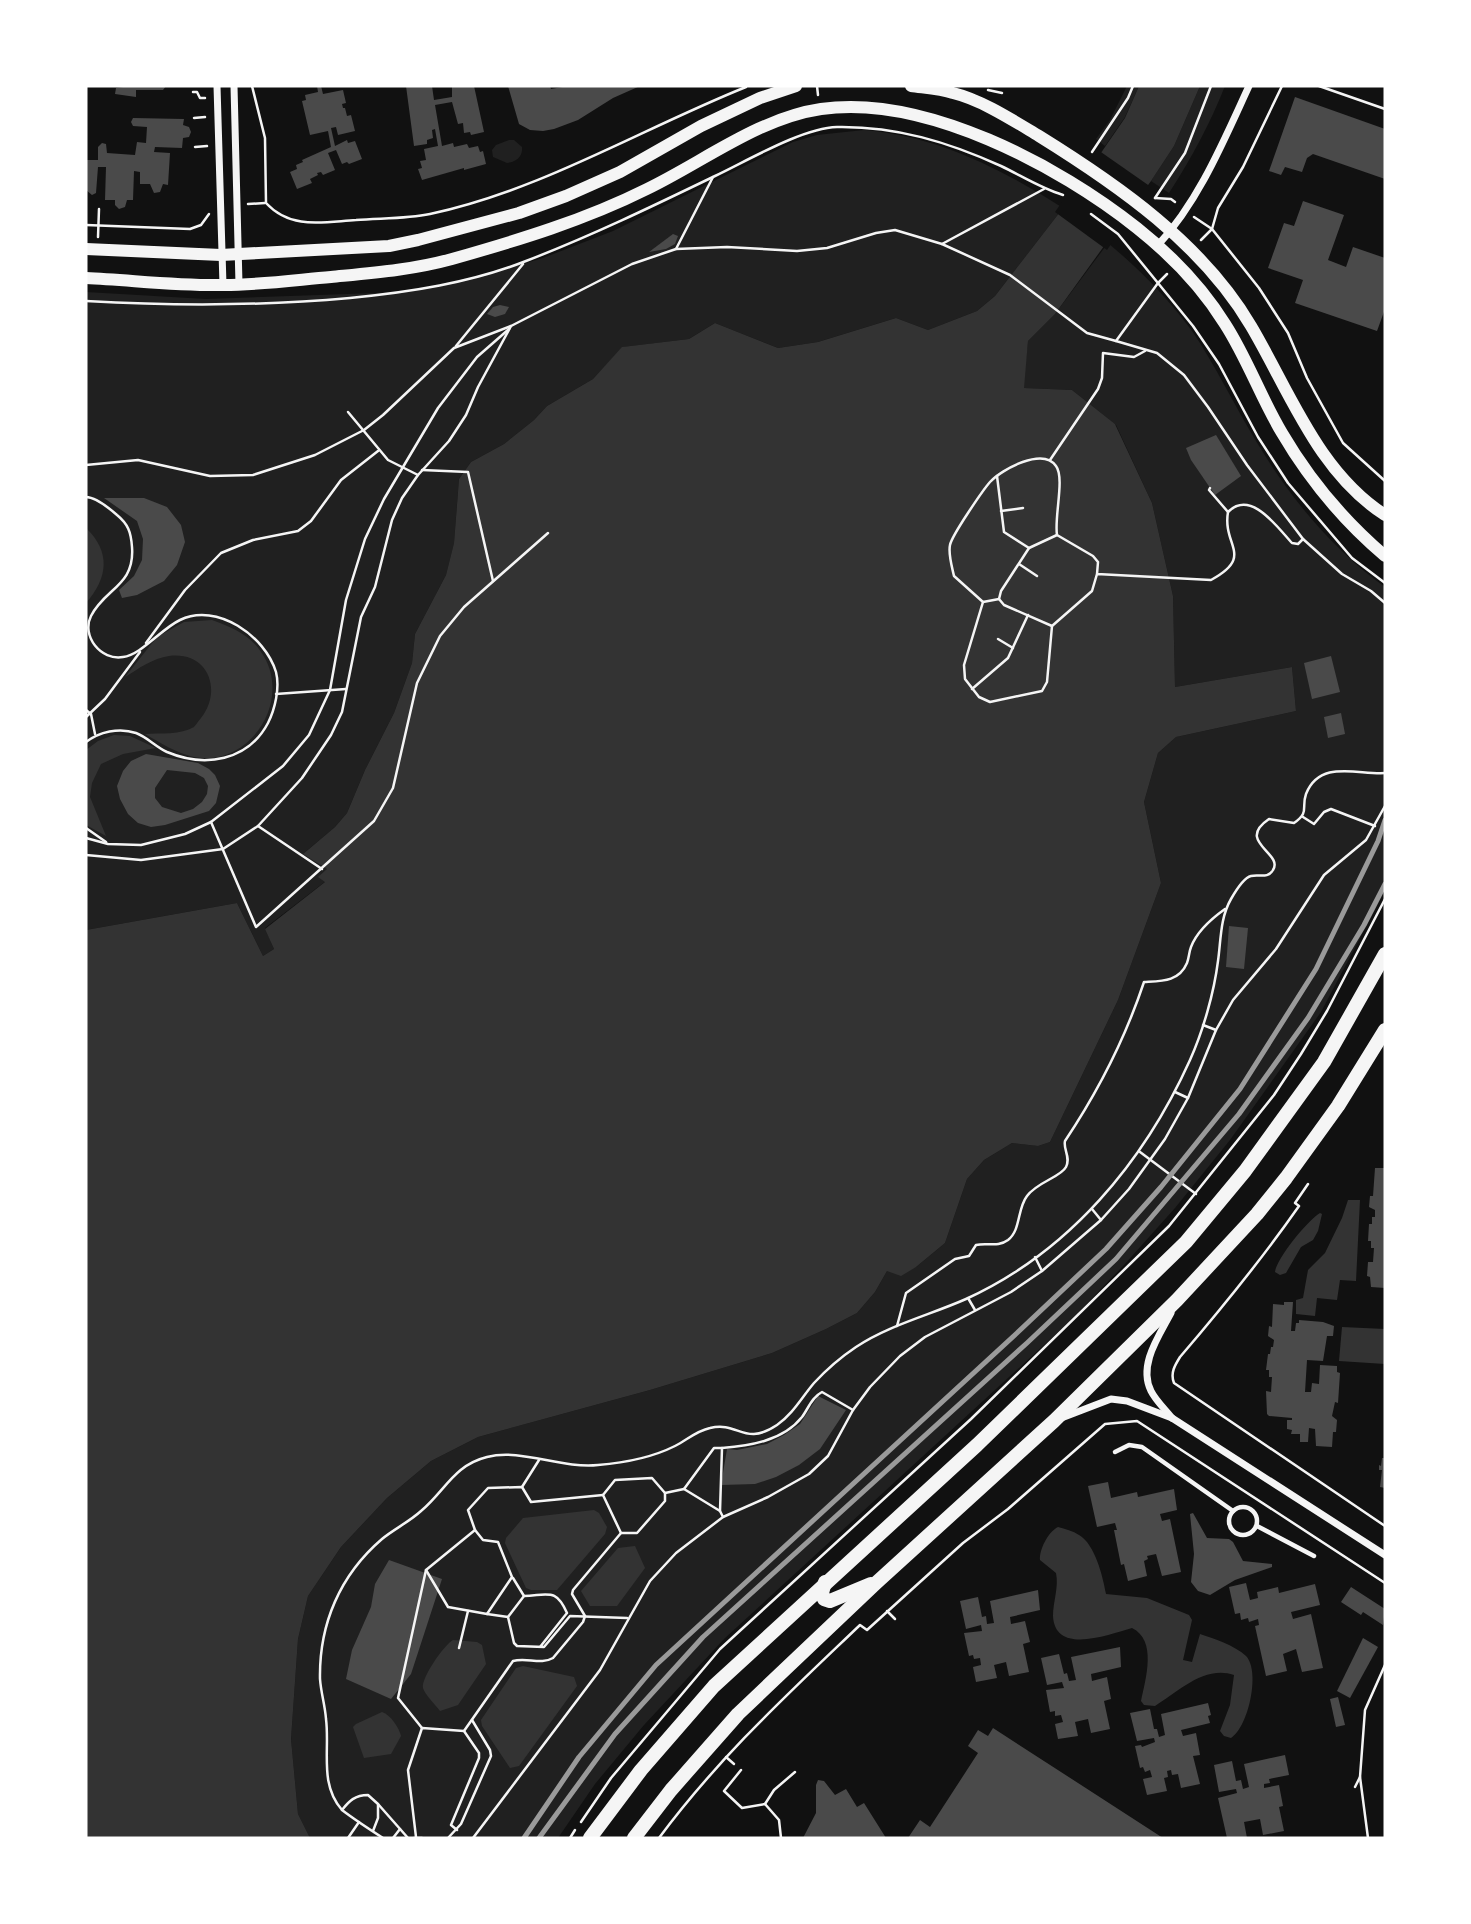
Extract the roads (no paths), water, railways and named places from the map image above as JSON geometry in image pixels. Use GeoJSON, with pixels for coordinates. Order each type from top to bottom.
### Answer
{"type":"FeatureCollection","features":[{"type":"Feature","properties":{"kind":"main road"},"geometry":{"type":"LineString","coordinates":[[590,1838],[641,1770],[714,1686],[977,1445],[1186,1242],[1245,1171],[1324,1062],[1385,954]]}},
{"type":"Feature","properties":{"kind":"main road"},"geometry":{"type":"LineString","coordinates":[[634,1838],[671,1790],[738,1714],[876,1583],[1054,1421],[1177,1300],[1257,1214],[1338,1105],[1385,1030]]}},
{"type":"Feature","properties":{"kind":"main road"},"geometry":{"type":"LineString","coordinates":[[825,1582],[822,1593],[824,1599],[830,1601],[876,1583]]}},
{"type":"Feature","properties":{"kind":"street"},"geometry":{"type":"LineString","coordinates":[[217,86],[223,285]]}},
{"type":"Feature","properties":{"kind":"street"},"geometry":{"type":"LineString","coordinates":[[234,86],[239,284]]}},
{"type":"Feature","properties":{"kind":"street"},"geometry":{"type":"LineString","coordinates":[[86,249],[221,255],[404,243],[452,232],[566,196],[641,161],[701,126],[760,97],[796,86]]}},
{"type":"Feature","properties":{"kind":"street"},"geometry":{"type":"LineString","coordinates":[[911,86],[955,93],[1006,116],[1087,166],[1171,231],[1220,281],[1251,325],[1297,412],[1345,482],[1385,515]]}},
{"type":"Feature","properties":{"kind":"street"},"geometry":{"type":"LineString","coordinates":[[1158,245],[1171,231],[1212,163],[1249,86]]}},
{"type":"Feature","properties":{"kind":"street"},"geometry":{"type":"LineString","coordinates":[[86,278],[223,285],[409,268],[449,260],[572,222],[652,187],[754,132],[795,116],[820,109],[895,111],[943,122],[996,142],[1075,184],[1158,245],[1199,288],[1226,324],[1282,433],[1306,469],[1353,526],[1385,556]]}},
{"type":"Feature","properties":{"kind":"street"},"geometry":{"type":"LineString","coordinates":[[404,243],[409,268]]}},
{"type":"Feature","properties":{"kind":"street"},"geometry":{"type":"LineString","coordinates":[[1172,1418],[1152,1392],[1148,1359],[1177,1300]]}},
{"type":"Feature","properties":{"kind":"street"},"geometry":{"type":"LineString","coordinates":[[1054,1421],[1111,1399],[1127,1401],[1172,1418],[1385,1555]]}},
{"type":"Feature","properties":{"kind":"lane"},"geometry":{"type":"LineString","coordinates":[[1115,1452],[1129,1445],[1142,1447],[1233,1511]]}},
{"type":"Feature","properties":{"kind":"lane"},"geometry":{"type":"LineString","coordinates":[[1251,1509],[1256,1517],[1256,1526],[1251,1533],[1238,1535],[1229,1524],[1233,1511],[1251,1509]]}},
{"type":"Feature","properties":{"kind":"lane"},"geometry":{"type":"LineString","coordinates":[[1256,1526],[1314,1556]]}},
{"type":"Feature","properties":{"kind":"railway"},"geometry":{"type":"LineString","coordinates":[[524,1838],[579,1757],[656,1665],[1106,1249],[1161,1187],[1240,1089],[1316,969],[1378,841],[1385,820]]}},
{"type":"Feature","properties":{"kind":"railway"},"geometry":{"type":"LineString","coordinates":[[539,1838],[615,1734],[703,1637],[1116,1259],[1239,1114],[1308,1018],[1364,925],[1385,884]]}}]}
